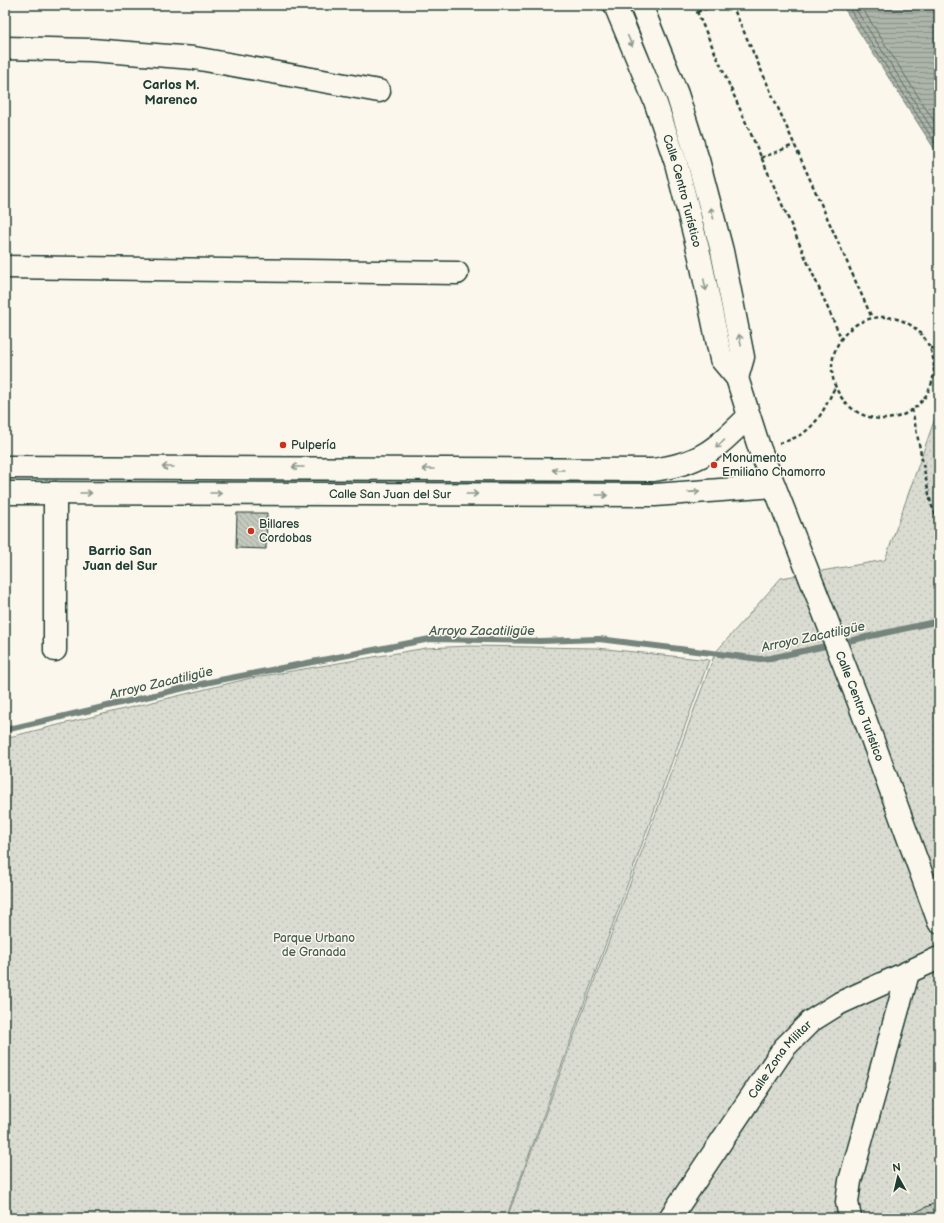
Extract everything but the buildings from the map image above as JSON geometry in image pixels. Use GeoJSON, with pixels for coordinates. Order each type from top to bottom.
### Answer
{"type":"FeatureCollection","features":[{"type":"Feature","properties":{"kind":"street","name":"Calle Centro Turístico"},"geometry":{"type":"LineString","coordinates":[[615,5],[655,101],[676,162],[700,257],[721,360],[737,378],[748,417],[759,447],[858,700],[939,922]]}},
{"type":"Feature","properties":{"kind":"street","name":"Calle Centro Turístico"},"geometry":{"type":"LineString","coordinates":[[641,5],[677,94],[698,160],[722,252],[743,357],[737,378]]}},
{"type":"Feature","properties":{"kind":"street"},"geometry":{"type":"LineString","coordinates":[[5,48],[91,50],[194,58],[379,91]]}},
{"type":"Feature","properties":{"kind":"street"},"geometry":{"type":"LineString","coordinates":[[655,101],[677,94]]}},
{"type":"Feature","properties":{"kind":"street"},"geometry":{"type":"LineString","coordinates":[[700,257],[722,252]]}},
{"type":"Feature","properties":{"kind":"street"},"geometry":{"type":"LineString","coordinates":[[5,267],[457,273]]}},
{"type":"Feature","properties":{"kind":"street"},"geometry":{"type":"LineString","coordinates":[[5,467],[267,467],[653,470],[678,466],[698,459],[718,447],[748,417]]}},
{"type":"Feature","properties":{"kind":"street"},"geometry":{"type":"LineString","coordinates":[[266,493],[267,467]]}},
{"type":"Feature","properties":{"kind":"street"},"geometry":{"type":"LineString","coordinates":[[653,470],[655,495]]}},
{"type":"Feature","properties":{"kind":"street","name":"Calle San Juan del Sur"},"geometry":{"type":"LineString","coordinates":[[5,493],[655,495],[774,486]]}},
{"type":"Feature","properties":{"kind":"street"},"geometry":{"type":"LineString","coordinates":[[55,493],[55,650]]}},
{"type":"Feature","properties":{"kind":"street","name":"Calle Zona Militar"},"geometry":{"type":"LineString","coordinates":[[670,1218],[784,1048],[811,1021],[834,1006],[939,958]]}},
{"type":"Feature","properties":{"kind":"street"},"geometry":{"type":"LineString","coordinates":[[850,1218],[847,1202],[850,1181],[908,973]]}},
{"type":"Feature","properties":{"kind":"path"},"geometry":{"type":"LineString","coordinates":[[694,5],[841,338]]}},
{"type":"Feature","properties":{"kind":"path"},"geometry":{"type":"LineString","coordinates":[[697,12],[716,5]]}},
{"type":"Feature","properties":{"kind":"path"},"geometry":{"type":"LineString","coordinates":[[732,5],[872,318]]}},
{"type":"Feature","properties":{"kind":"path"},"geometry":{"type":"LineString","coordinates":[[761,158],[794,144]]}},
{"type":"Feature","properties":{"kind":"path"},"geometry":{"type":"LineString","coordinates":[[890,317],[907,323],[921,334],[930,348],[934,365],[932,382],[924,397],[912,409],[898,416],[884,418],[868,417],[854,410],[843,400],[835,387],[831,370],[834,353],[841,338],[855,325],[872,318],[890,317]]}},
{"type":"Feature","properties":{"kind":"path"},"geometry":{"type":"LineString","coordinates":[[930,348],[939,349]]}},
{"type":"Feature","properties":{"kind":"path"},"geometry":{"type":"LineString","coordinates":[[759,447],[790,440],[809,430],[822,414],[835,387]]}},
{"type":"Feature","properties":{"kind":"path"},"geometry":{"type":"LineString","coordinates":[[912,409],[931,504],[939,522]]}},
{"type":"Feature","properties":{"kind":"green space"},"geometry":{"type":"Polygon","coordinates":[[[939,407],[939,1218],[507,1218],[715,653],[781,578],[885,560],[939,407]]]}},
{"type":"Feature","properties":{"kind":"green space","name":"Parque Urbano de Granada"},"geometry":{"type":"Polygon","coordinates":[[[469,646],[597,648],[709,660],[506,1218],[5,1218],[5,738],[251,678],[426,648],[469,646]]]}},
{"type":"Feature","properties":{"kind":"water"},"geometry":{"type":"Polygon","coordinates":[[[842,5],[939,5],[939,156],[842,5]]]}},
{"type":"Feature","properties":{"kind":"waterway","name":"Arroyo Zacatiligüe"},"geometry":{"type":"LineString","coordinates":[[5,730],[210,682],[430,639],[540,641],[599,639],[760,659],[771,658],[939,621]]}},
{"type":"Feature","properties":{"kind":"place","name":"Pulpería"},"geometry":{"type":"Point","coordinates":[283,445]}},
{"type":"Feature","properties":{"kind":"place","name":"Monumento Emiliano Chamorro"},"geometry":{"type":"Point","coordinates":[714,465]}},
{"type":"Feature","properties":{"kind":"place","name":"Billares Cordobas"},"geometry":{"type":"Point","coordinates":[251,531]}},
{"type":"Feature","properties":{"kind":"district","name":"Carlos M. Marenco"},"geometry":{"type":"Point","coordinates":[171,92]}},
{"type":"Feature","properties":{"kind":"district","name":"Barrio San Juan del Sur"},"geometry":{"type":"Point","coordinates":[120,558]}}]}
